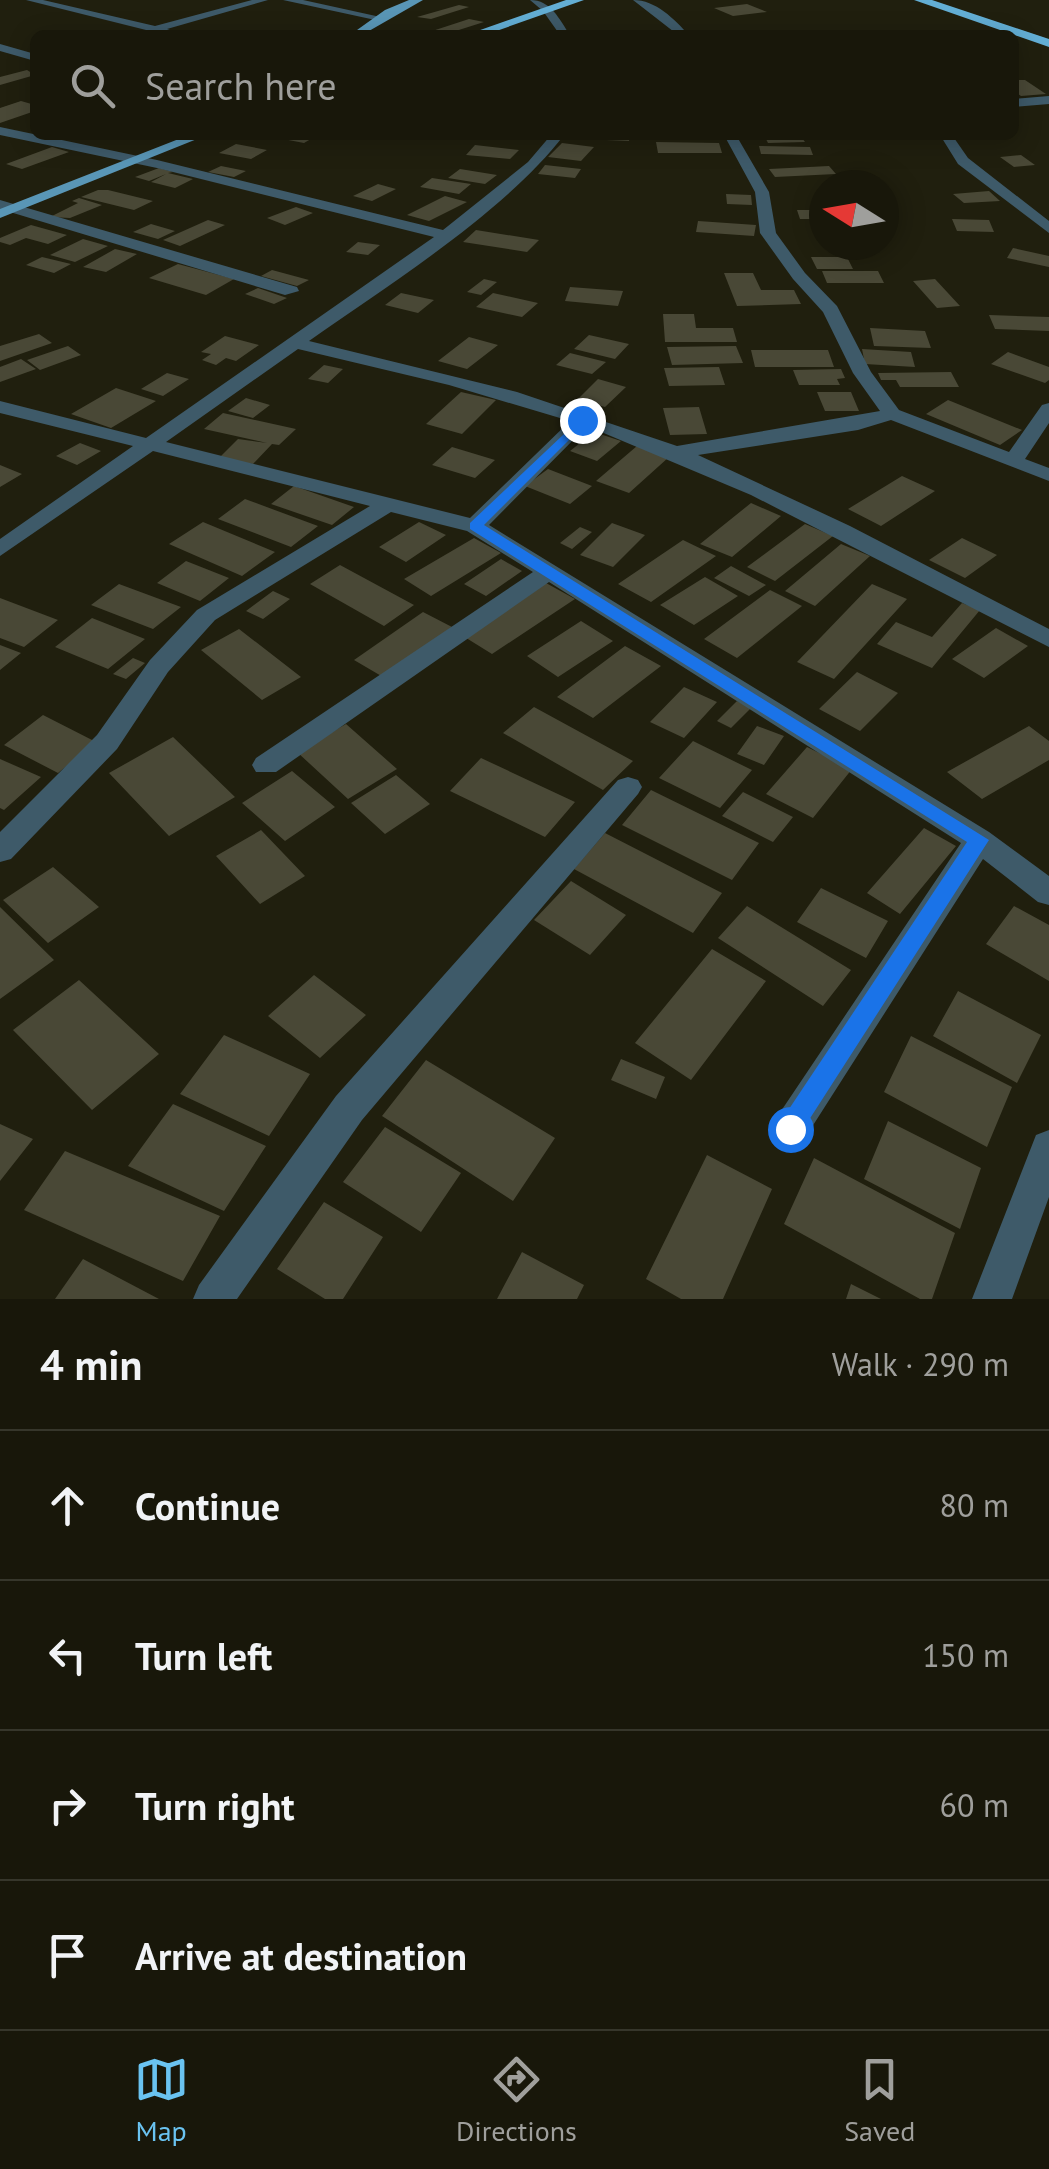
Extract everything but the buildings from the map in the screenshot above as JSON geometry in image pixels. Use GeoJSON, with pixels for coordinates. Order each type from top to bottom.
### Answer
{"type":"FeatureCollection","features":[{"type":"Feature","properties":{"kind":"highway"},"geometry":{"type":"LineString","coordinates":[[484,30],[545,4],[578,0]]}},
{"type":"Feature","properties":{"kind":"highway"},"geometry":{"type":"LineString","coordinates":[[920,0],[1010,30]]}},
{"type":"Feature","properties":{"kind":"highway"},"geometry":{"type":"LineString","coordinates":[[947,0],[1049,34]]}},
{"type":"Feature","properties":{"kind":"highway"},"geometry":{"type":"LineString","coordinates":[[1019,33],[1049,43]]}},
{"type":"Feature","properties":{"kind":"main road"},"geometry":{"type":"LineString","coordinates":[[362,30],[418,0]]}},
{"type":"Feature","properties":{"kind":"main road"},"geometry":{"type":"LineString","coordinates":[[4,209],[188,140]]}},
{"type":"Feature","properties":{"kind":"street"},"geometry":{"type":"LineString","coordinates":[[32,0],[54,2],[156,30],[263,0]]}},
{"type":"Feature","properties":{"kind":"street"},"geometry":{"type":"LineString","coordinates":[[288,0],[380,18]]}},
{"type":"Feature","properties":{"kind":"street"},"geometry":{"type":"LineString","coordinates":[[638,0],[679,30]]}},
{"type":"Feature","properties":{"kind":"street"},"geometry":{"type":"LineString","coordinates":[[545,4],[563,30]]}},
{"type":"Feature","properties":{"kind":"street"},"geometry":{"type":"LineString","coordinates":[[0,47],[30,56]]}},
{"type":"Feature","properties":{"kind":"street"},"geometry":{"type":"LineString","coordinates":[[1019,102],[1049,100]]}},
{"type":"Feature","properties":{"kind":"street"},"geometry":{"type":"LineString","coordinates":[[1019,103],[1049,118]]}},
{"type":"Feature","properties":{"kind":"street"},"geometry":{"type":"LineString","coordinates":[[0,131],[30,137]]}},
{"type":"Feature","properties":{"kind":"street"},"geometry":{"type":"LineString","coordinates":[[44,140],[141,160],[446,236]]}},
{"type":"Feature","properties":{"kind":"street"},"geometry":{"type":"LineString","coordinates":[[0,550],[446,236],[534,165],[554,140]]}},
{"type":"Feature","properties":{"kind":"street"},"geometry":{"type":"LineString","coordinates":[[733,140],[762,192],[768,233],[799,276],[831,310],[862,373],[892,414],[1049,475]]}},
{"type":"Feature","properties":{"kind":"street"},"geometry":{"type":"LineString","coordinates":[[949,140],[963,161],[1049,228]]}},
{"type":"Feature","properties":{"kind":"street"},"geometry":{"type":"LineString","coordinates":[[4,209],[292,291]]}},
{"type":"Feature","properties":{"kind":"street"},"geometry":{"type":"LineString","coordinates":[[296,343],[416,368],[582,420],[714,470],[1049,638]]}},
{"type":"Feature","properties":{"kind":"street"},"geometry":{"type":"LineString","coordinates":[[0,407],[475,526],[552,570],[979,840],[1049,893]]}},
{"type":"Feature","properties":{"kind":"street"},"geometry":{"type":"LineString","coordinates":[[1014,460],[1049,409]]}},
{"type":"Feature","properties":{"kind":"street"},"geometry":{"type":"LineString","coordinates":[[671,454],[858,424],[892,414]]}},
{"type":"Feature","properties":{"kind":"street"},"geometry":{"type":"LineString","coordinates":[[475,526],[582,420]]}},
{"type":"Feature","properties":{"kind":"street"},"geometry":{"type":"LineString","coordinates":[[0,851],[107,742],[159,666],[206,615],[390,503]]}},
{"type":"Feature","properties":{"kind":"street"},"geometry":{"type":"LineString","coordinates":[[266,766],[552,570]]}},
{"type":"Feature","properties":{"kind":"street"},"geometry":{"type":"LineString","coordinates":[[212,1299],[350,1108],[628,787]]}},
{"type":"Feature","properties":{"kind":"street"},"geometry":{"type":"LineString","coordinates":[[790,1129],[979,840]]}},
{"type":"Feature","properties":{"kind":"street"},"geometry":{"type":"LineString","coordinates":[[992,1299],[1049,1147]]}},
{"type":"Feature","properties":{"kind":"route"},"geometry":{"type":"LineString","coordinates":[[582,420],[475,526],[552,570],[979,840],[790,1129]]}}]}
